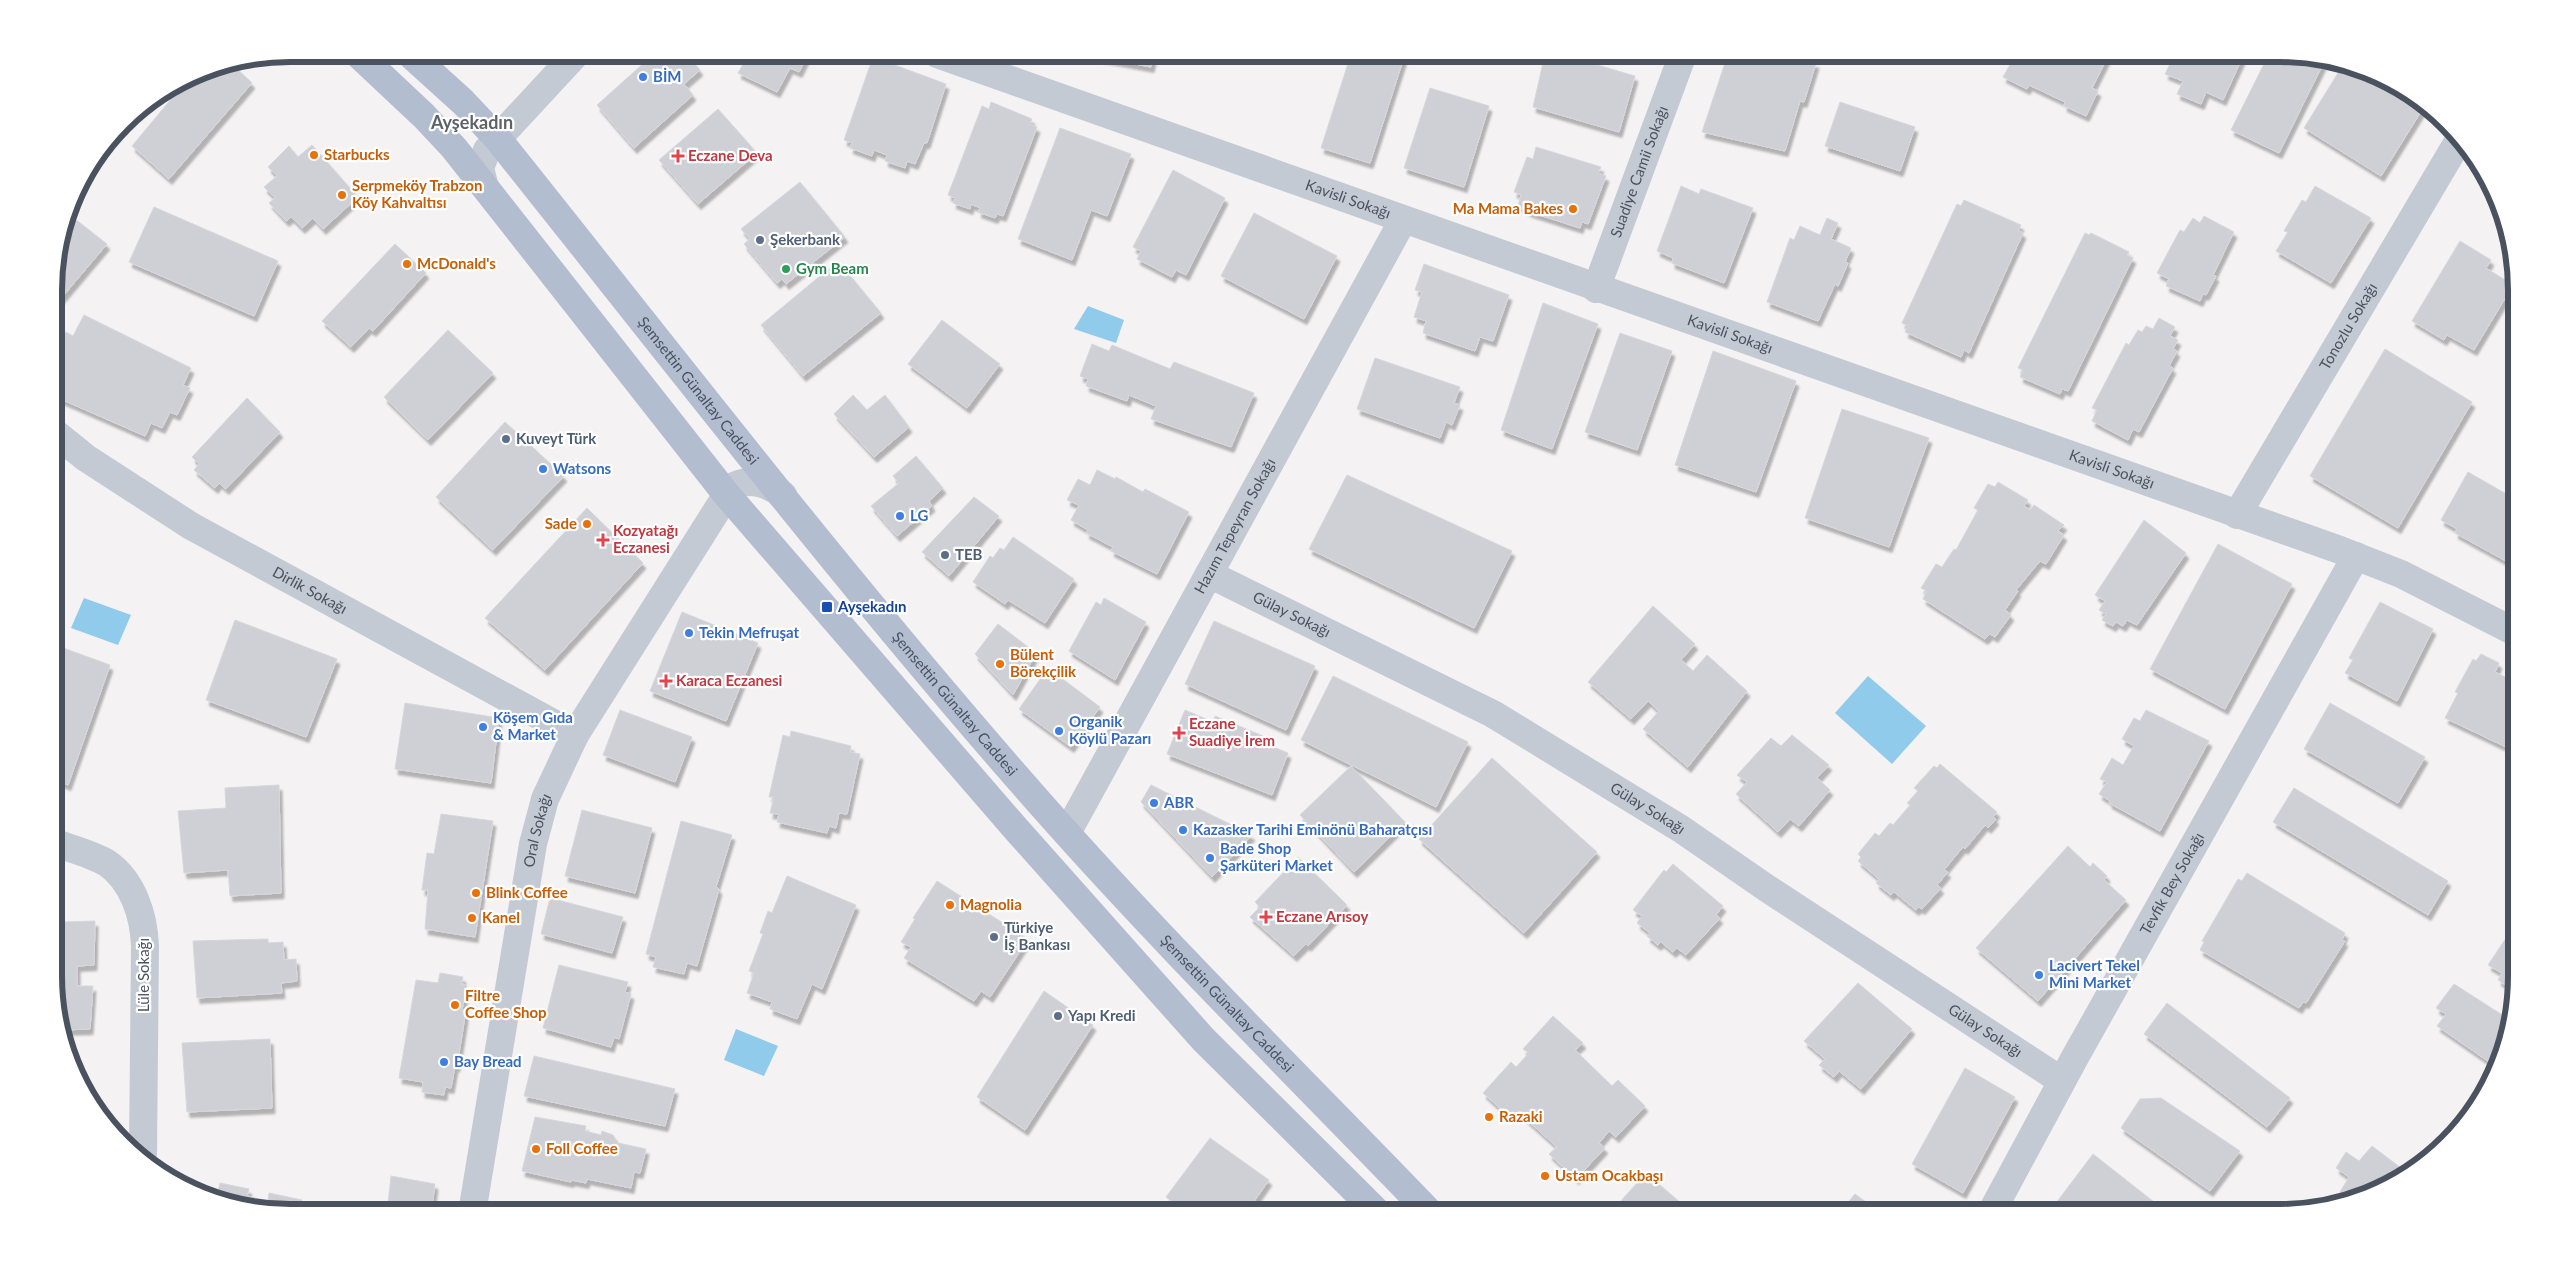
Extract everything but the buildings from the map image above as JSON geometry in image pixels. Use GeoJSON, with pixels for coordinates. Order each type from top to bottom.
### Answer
{"type":"FeatureCollection","features":[{"type":"Feature","properties":{"kind":"main road"},"geometry":{"type":"LineString","coordinates":[[367,62],[424,116],[484,184],[727,495],[1048,866],[1203,1039],[1369,1204]]}},
{"type":"Feature","properties":{"kind":"main road","name":"Şemsettin Günaltay Caddesi"},"geometry":{"type":"LineString","coordinates":[[419,62],[463,102],[497,138],[918,663],[1067,834],[1251,1029],[1421,1204]]}},
{"type":"Feature","properties":{"kind":"street"},"geometry":{"type":"LineString","coordinates":[[484,184],[480,175],[481,160],[497,138],[568,62]]}},
{"type":"Feature","properties":{"kind":"street","name":"Kavisli Sokağı"},"geometry":{"type":"LineString","coordinates":[[959,62],[1596,289],[2356,556],[2401,574],[2508,628]]}},
{"type":"Feature","properties":{"kind":"street","name":"Suadiye Camii Sokağı"},"geometry":{"type":"LineString","coordinates":[[1596,289],[1680,62]]}},
{"type":"Feature","properties":{"kind":"street","name":"Tonozlu Sokağı"},"geometry":{"type":"LineString","coordinates":[[2237,515],[2455,146]]}},
{"type":"Feature","properties":{"kind":"street","name":"Hazım Tepeyran Sokağı"},"geometry":{"type":"LineString","coordinates":[[1067,834],[1403,220]]}},
{"type":"Feature","properties":{"kind":"street","name":"Dirlik Sokağı"},"geometry":{"type":"LineString","coordinates":[[62,438],[86,458],[190,526],[575,734]]}},
{"type":"Feature","properties":{"kind":"street"},"geometry":{"type":"LineString","coordinates":[[727,495],[736,485],[752,482],[766,484],[783,496]]}},
{"type":"Feature","properties":{"kind":"street","name":"Oral Sokağı"},"geometry":{"type":"LineString","coordinates":[[474,1204],[535,836],[545,799],[575,734],[727,495]]}},
{"type":"Feature","properties":{"kind":"street","name":"Tevfik Bey Sokağı"},"geometry":{"type":"LineString","coordinates":[[1995,1204],[2356,556]]}},
{"type":"Feature","properties":{"kind":"street","name":"Gülay Sokağı"},"geometry":{"type":"LineString","coordinates":[[1209,574],[1493,714],[1681,829],[1768,890],[2062,1082]]}},
{"type":"Feature","properties":{"kind":"street","name":"Lüle Sokağı"},"geometry":{"type":"LineString","coordinates":[[62,846],[94,857],[114,869],[128,888],[142,920],[145,946],[143,1150]]}},
{"type":"Feature","properties":{"kind":"water"},"geometry":{"type":"Polygon","coordinates":[[[1088,306],[1124,320],[1116,343],[1074,329],[1088,306]]]}},
{"type":"Feature","properties":{"kind":"water"},"geometry":{"type":"Polygon","coordinates":[[[84,598],[131,615],[118,645],[71,628],[84,598]]]}},
{"type":"Feature","properties":{"kind":"water"},"geometry":{"type":"Polygon","coordinates":[[[1868,676],[1926,726],[1892,764],[1835,713],[1868,676]]]}},
{"type":"Feature","properties":{"kind":"water"},"geometry":{"type":"Polygon","coordinates":[[[736,1029],[778,1046],[764,1076],[724,1060],[736,1029]]]}},
{"type":"Feature","properties":{"kind":"place","name":"BİM"},"geometry":{"type":"Point","coordinates":[643,77]}},
{"type":"Feature","properties":{"kind":"place","name":"Starbucks"},"geometry":{"type":"Point","coordinates":[314,155]}},
{"type":"Feature","properties":{"kind":"place","name":"Eczane Deva"},"geometry":{"type":"Point","coordinates":[678,156]}},
{"type":"Feature","properties":{"kind":"place","name":"Serpmeköy Trabzon Köy Kahvaltısı"},"geometry":{"type":"Point","coordinates":[342,195]}},
{"type":"Feature","properties":{"kind":"place","name":"Ma Mama Bakes"},"geometry":{"type":"Point","coordinates":[1573,209]}},
{"type":"Feature","properties":{"kind":"place","name":"Şekerbank"},"geometry":{"type":"Point","coordinates":[760,240]}},
{"type":"Feature","properties":{"kind":"place","name":"McDonald's"},"geometry":{"type":"Point","coordinates":[407,264]}},
{"type":"Feature","properties":{"kind":"place","name":"Gym Beam"},"geometry":{"type":"Point","coordinates":[786,269]}},
{"type":"Feature","properties":{"kind":"place","name":"Kuveyt Türk"},"geometry":{"type":"Point","coordinates":[506,439]}},
{"type":"Feature","properties":{"kind":"place","name":"Watsons"},"geometry":{"type":"Point","coordinates":[543,469]}},
{"type":"Feature","properties":{"kind":"place","name":"LG"},"geometry":{"type":"Point","coordinates":[900,516]}},
{"type":"Feature","properties":{"kind":"place","name":"Sade"},"geometry":{"type":"Point","coordinates":[587,524]}},
{"type":"Feature","properties":{"kind":"place","name":"Kozyatağı Eczanesi"},"geometry":{"type":"Point","coordinates":[603,540]}},
{"type":"Feature","properties":{"kind":"place","name":"TEB"},"geometry":{"type":"Point","coordinates":[945,555]}},
{"type":"Feature","properties":{"kind":"place","name":"Ayşekadın"},"geometry":{"type":"Point","coordinates":[827,607]}},
{"type":"Feature","properties":{"kind":"place","name":"Tekin Mefruşat"},"geometry":{"type":"Point","coordinates":[689,633]}},
{"type":"Feature","properties":{"kind":"place","name":"Bülent Börekçilik"},"geometry":{"type":"Point","coordinates":[1000,664]}},
{"type":"Feature","properties":{"kind":"place","name":"Karaca Eczanesi"},"geometry":{"type":"Point","coordinates":[666,681]}},
{"type":"Feature","properties":{"kind":"place","name":"Köşem Gıda & Market"},"geometry":{"type":"Point","coordinates":[483,727]}},
{"type":"Feature","properties":{"kind":"place","name":"Organik Köylü Pazarı"},"geometry":{"type":"Point","coordinates":[1059,731]}},
{"type":"Feature","properties":{"kind":"place","name":"Eczane Suadiye İrem"},"geometry":{"type":"Point","coordinates":[1179,733]}},
{"type":"Feature","properties":{"kind":"place","name":"ABR"},"geometry":{"type":"Point","coordinates":[1154,803]}},
{"type":"Feature","properties":{"kind":"place","name":"Kazasker Tarihi Eminönü Baharatçısı"},"geometry":{"type":"Point","coordinates":[1183,830]}},
{"type":"Feature","properties":{"kind":"place","name":"Bade Shop Şarküteri Market"},"geometry":{"type":"Point","coordinates":[1210,858]}},
{"type":"Feature","properties":{"kind":"place","name":"Blink Coffee"},"geometry":{"type":"Point","coordinates":[476,893]}},
{"type":"Feature","properties":{"kind":"place","name":"Magnolia"},"geometry":{"type":"Point","coordinates":[950,905]}},
{"type":"Feature","properties":{"kind":"place","name":"Eczane Arısoy"},"geometry":{"type":"Point","coordinates":[1266,917]}},
{"type":"Feature","properties":{"kind":"place","name":"Kanel"},"geometry":{"type":"Point","coordinates":[472,918]}},
{"type":"Feature","properties":{"kind":"place","name":"Türkiye İş Bankası"},"geometry":{"type":"Point","coordinates":[994,937]}},
{"type":"Feature","properties":{"kind":"place","name":"Lacivert Tekel Mini Market"},"geometry":{"type":"Point","coordinates":[2039,975]}},
{"type":"Feature","properties":{"kind":"place","name":"Filtre Coffee Shop"},"geometry":{"type":"Point","coordinates":[455,1005]}},
{"type":"Feature","properties":{"kind":"place","name":"Yapı Kredi"},"geometry":{"type":"Point","coordinates":[1058,1016]}},
{"type":"Feature","properties":{"kind":"place","name":"Bay Bread"},"geometry":{"type":"Point","coordinates":[444,1062]}},
{"type":"Feature","properties":{"kind":"place","name":"Razaki"},"geometry":{"type":"Point","coordinates":[1489,1117]}},
{"type":"Feature","properties":{"kind":"place","name":"Foll Coffee"},"geometry":{"type":"Point","coordinates":[536,1149]}},
{"type":"Feature","properties":{"kind":"place","name":"Ustam Ocakbaşı"},"geometry":{"type":"Point","coordinates":[1545,1176]}},
{"type":"Feature","properties":{"kind":"district","name":"Ayşekadın"},"geometry":{"type":"Point","coordinates":[472,123]}}]}
